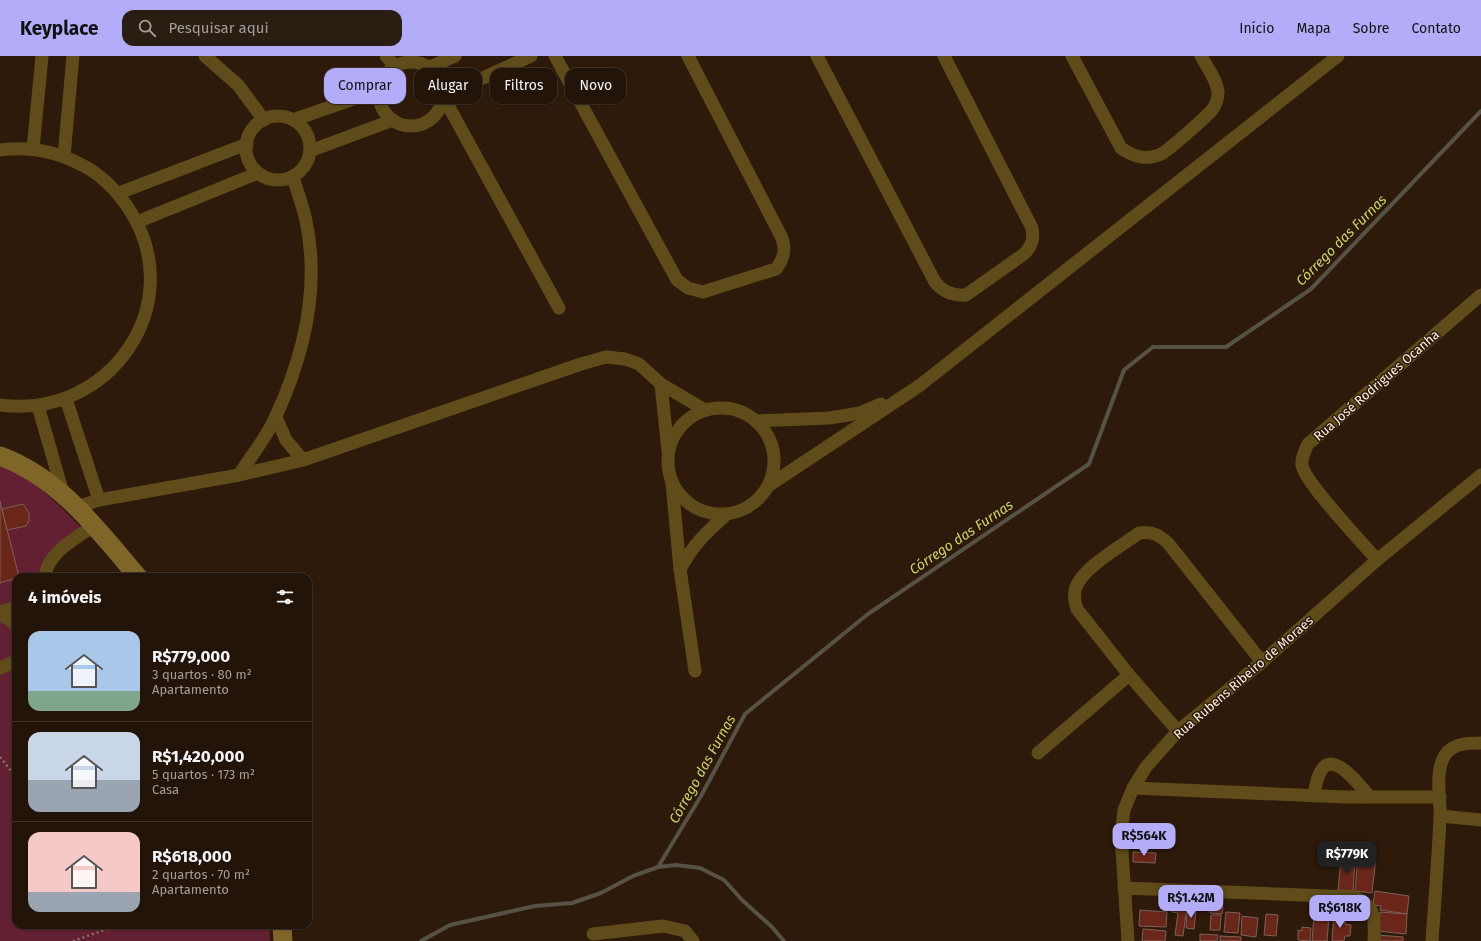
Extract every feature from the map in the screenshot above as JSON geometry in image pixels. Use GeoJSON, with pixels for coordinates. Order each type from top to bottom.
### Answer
{"type":"FeatureCollection","features":[{"type":"Feature","properties":{"kind":"main road"},"geometry":{"type":"LineString","coordinates":[[2,461],[26,468],[63,493],[95,525],[135,573]]}},
{"type":"Feature","properties":{"kind":"main road"},"geometry":{"type":"LineString","coordinates":[[282,929],[283,941]]}},
{"type":"Feature","properties":{"kind":"street"},"geometry":{"type":"LineString","coordinates":[[33,149],[42,56]]}},
{"type":"Feature","properties":{"kind":"street"},"geometry":{"type":"LineString","coordinates":[[64,156],[73,56]]}},
{"type":"Feature","properties":{"kind":"street"},"geometry":{"type":"LineString","coordinates":[[205,56],[238,85],[264,120]]}},
{"type":"Feature","properties":{"kind":"street"},"geometry":{"type":"LineString","coordinates":[[386,56],[395,66]]}},
{"type":"Feature","properties":{"kind":"street"},"geometry":{"type":"LineString","coordinates":[[392,68],[403,62],[412,62],[430,68],[455,56]]}},
{"type":"Feature","properties":{"kind":"street"},"geometry":{"type":"LineString","coordinates":[[482,78],[531,56]]}},
{"type":"Feature","properties":{"kind":"street"},"geometry":{"type":"LineString","coordinates":[[555,56],[677,280],[688,288],[703,292],[776,269],[783,258],[784,248],[782,238],[688,56]]}},
{"type":"Feature","properties":{"kind":"street"},"geometry":{"type":"LineString","coordinates":[[817,56],[935,282],[948,293],[960,296],[966,295],[1024,254],[1031,245],[1033,234],[1032,228],[944,56]]}},
{"type":"Feature","properties":{"kind":"street"},"geometry":{"type":"LineString","coordinates":[[1072,56],[1121,148],[1134,156],[1148,158],[1162,154],[1215,105],[1218,92],[1217,86],[1201,56]]}},
{"type":"Feature","properties":{"kind":"street"},"geometry":{"type":"LineString","coordinates":[[672,482],[681,496],[694,507],[710,513],[727,514],[743,509],[757,499],[768,486],[919,386],[1338,56]]}},
{"type":"Feature","properties":{"kind":"street"},"geometry":{"type":"LineString","coordinates":[[293,120],[339,104]]}},
{"type":"Feature","properties":{"kind":"street"},"geometry":{"type":"LineString","coordinates":[[381,104],[382,107],[392,120],[410,126],[429,120],[441,104]]}},
{"type":"Feature","properties":{"kind":"street"},"geometry":{"type":"LineString","coordinates":[[447,104],[559,308]]}},
{"type":"Feature","properties":{"kind":"street"},"geometry":{"type":"LineString","coordinates":[[273,116],[284,116],[293,120],[301,125],[306,133],[310,151],[308,160],[303,169],[293,177],[276,180],[266,178],[258,173],[251,165],[247,155],[247,144],[250,134],[255,126],[273,116]]}},
{"type":"Feature","properties":{"kind":"street"},"geometry":{"type":"LineString","coordinates":[[310,151],[392,120]]}},
{"type":"Feature","properties":{"kind":"street"},"geometry":{"type":"LineString","coordinates":[[119,193],[247,144]]}},
{"type":"Feature","properties":{"kind":"street"},"geometry":{"type":"LineString","coordinates":[[0,150],[33,149],[64,156],[94,171],[119,193],[137,222],[144,238],[150,274],[148,297],[140,326],[133,342],[111,371],[92,385],[66,399],[38,406],[15,407],[0,405]]}},
{"type":"Feature","properties":{"kind":"street"},"geometry":{"type":"LineString","coordinates":[[137,222],[258,173]]}},
{"type":"Feature","properties":{"kind":"street"},"geometry":{"type":"LineString","coordinates":[[239,476],[276,417],[302,347],[310,298],[310,257],[306,221],[293,177]]}},
{"type":"Feature","properties":{"kind":"street","name":"Rua José Rodrigues Ocanha"},"geometry":{"type":"LineString","coordinates":[[1377,560],[1313,485],[1303,470],[1302,460],[1304,453],[1308,444],[1481,295]]}},
{"type":"Feature","properties":{"kind":"street"},"geometry":{"type":"LineString","coordinates":[[77,507],[99,500],[239,476],[303,460],[581,364],[606,358],[625,359],[639,364],[661,384],[705,410]]}},
{"type":"Feature","properties":{"kind":"street"},"geometry":{"type":"LineString","coordinates":[[661,384],[680,569],[695,671]]}},
{"type":"Feature","properties":{"kind":"street"},"geometry":{"type":"LineString","coordinates":[[756,420],[829,418],[860,413],[919,386]]}},
{"type":"Feature","properties":{"kind":"street"},"geometry":{"type":"LineString","coordinates":[[66,399],[99,500]]}},
{"type":"Feature","properties":{"kind":"street"},"geometry":{"type":"LineString","coordinates":[[38,406],[63,493]]}},
{"type":"Feature","properties":{"kind":"street"},"geometry":{"type":"LineString","coordinates":[[668,454],[677,431],[690,418],[705,410],[723,408],[740,411],[756,420],[767,434],[773,451],[773,469],[768,486]]}},
{"type":"Feature","properties":{"kind":"street"},"geometry":{"type":"LineString","coordinates":[[276,417],[286,440],[303,460]]}},
{"type":"Feature","properties":{"kind":"street","name":"Rua Rubens Ribeiro de Moraes"},"geometry":{"type":"LineString","coordinates":[[1128,941],[1121,836],[1124,810],[1133,788],[1146,766],[1178,731],[1262,662],[1377,560],[1481,475]]}},
{"type":"Feature","properties":{"kind":"street"},"geometry":{"type":"LineString","coordinates":[[680,569],[692,548],[701,537],[727,514]]}},
{"type":"Feature","properties":{"kind":"street"},"geometry":{"type":"LineString","coordinates":[[46,573],[50,561],[60,550],[95,525]]}},
{"type":"Feature","properties":{"kind":"street"},"geometry":{"type":"LineString","coordinates":[[1178,731],[1129,675],[1077,609],[1075,590],[1085,573],[1139,533],[1147,531],[1155,533],[1168,543],[1262,662]]}},
{"type":"Feature","properties":{"kind":"street"},"geometry":{"type":"LineString","coordinates":[[0,612],[12,609]]}},
{"type":"Feature","properties":{"kind":"street"},"geometry":{"type":"LineString","coordinates":[[0,615],[12,622]]}},
{"type":"Feature","properties":{"kind":"street"},"geometry":{"type":"LineString","coordinates":[[1038,753],[1129,675]]}},
{"type":"Feature","properties":{"kind":"street"},"geometry":{"type":"LineString","coordinates":[[1432,941],[1441,816],[1441,768],[1444,756],[1449,750],[1457,745],[1481,743]]}},
{"type":"Feature","properties":{"kind":"street"},"geometry":{"type":"LineString","coordinates":[[1314,796],[1320,771],[1326,765],[1332,764],[1345,769],[1369,796]]}},
{"type":"Feature","properties":{"kind":"street"},"geometry":{"type":"LineString","coordinates":[[1133,788],[1314,796],[1440,797]]}},
{"type":"Feature","properties":{"kind":"street"},"geometry":{"type":"LineString","coordinates":[[1441,816],[1481,820]]}},
{"type":"Feature","properties":{"kind":"street"},"geometry":{"type":"LineString","coordinates":[[1124,888],[1352,897],[1368,905],[1375,921],[1374,941]]}},
{"type":"Feature","properties":{"kind":"street"},"geometry":{"type":"LineString","coordinates":[[593,934],[663,926],[685,931],[693,941]]}},
{"type":"Feature","properties":{"kind":"path"},"geometry":{"type":"LineString","coordinates":[[0,758],[12,772]]}},
{"type":"Feature","properties":{"kind":"path"},"geometry":{"type":"LineString","coordinates":[[73,941],[108,929]]}},
{"type":"Feature","properties":{"kind":"shaded area"},"geometry":{"type":"Polygon","coordinates":[[[0,465],[22,475],[33,483],[55,501],[82,529],[47,573],[12,573],[12,929],[269,929],[270,941],[0,941],[0,465]]]}},
{"type":"Feature","properties":{"kind":"building"},"geometry":{"type":"Polygon","coordinates":[[[0,501],[18,573],[12,573],[12,579],[0,583],[0,501]]]}},
{"type":"Feature","properties":{"kind":"building"},"geometry":{"type":"Polygon","coordinates":[[[23,504],[29,513],[29,521],[26,526],[7,530],[2,509],[23,504]]]}},
{"type":"Feature","properties":{"kind":"building"},"geometry":{"type":"Polygon","coordinates":[[[1133,852],[1156,853],[1155,863],[1133,862],[1133,852]]]}},
{"type":"Feature","properties":{"kind":"building"},"geometry":{"type":"Polygon","coordinates":[[[1358,856],[1376,857],[1372,893],[1355,891],[1358,856]]]}},
{"type":"Feature","properties":{"kind":"building"},"geometry":{"type":"Polygon","coordinates":[[[1341,859],[1355,861],[1353,891],[1338,890],[1341,859]]]}},
{"type":"Feature","properties":{"kind":"building"},"geometry":{"type":"Polygon","coordinates":[[[1375,891],[1409,896],[1407,914],[1380,910],[1381,906],[1373,905],[1375,891]]]}},
{"type":"Feature","properties":{"kind":"building"},"geometry":{"type":"Polygon","coordinates":[[[1173,904],[1187,906],[1183,936],[1175,935],[1178,913],[1172,912],[1173,904]]]}},
{"type":"Feature","properties":{"kind":"building"},"geometry":{"type":"Polygon","coordinates":[[[1210,904],[1223,906],[1222,914],[1210,913],[1210,904]]]}},
{"type":"Feature","properties":{"kind":"building"},"geometry":{"type":"Polygon","coordinates":[[[1140,910],[1167,912],[1166,927],[1139,926],[1140,910]]]}},
{"type":"Feature","properties":{"kind":"building"},"geometry":{"type":"Polygon","coordinates":[[[1187,910],[1196,911],[1194,929],[1186,928],[1187,910]]]}},
{"type":"Feature","properties":{"kind":"building"},"geometry":{"type":"Polygon","coordinates":[[[1226,912],[1240,913],[1238,933],[1224,932],[1226,912]]]}},
{"type":"Feature","properties":{"kind":"building"},"geometry":{"type":"Polygon","coordinates":[[[1380,912],[1407,914],[1406,934],[1378,931],[1380,912]]]}},
{"type":"Feature","properties":{"kind":"building"},"geometry":{"type":"Polygon","coordinates":[[[1266,914],[1278,915],[1276,936],[1264,935],[1266,914]]]}},
{"type":"Feature","properties":{"kind":"building"},"geometry":{"type":"Polygon","coordinates":[[[1211,915],[1221,915],[1220,930],[1210,930],[1211,915]]]}},
{"type":"Feature","properties":{"kind":"building"},"geometry":{"type":"Polygon","coordinates":[[[1314,915],[1329,916],[1327,941],[1312,941],[1314,915]]]}},
{"type":"Feature","properties":{"kind":"building"},"geometry":{"type":"Polygon","coordinates":[[[1334,915],[1345,916],[1345,924],[1351,925],[1350,936],[1345,936],[1344,941],[1332,941],[1334,915]]]}},
{"type":"Feature","properties":{"kind":"building"},"geometry":{"type":"Polygon","coordinates":[[[1242,916],[1258,918],[1256,937],[1241,935],[1242,916]]]}},
{"type":"Feature","properties":{"kind":"building"},"geometry":{"type":"Polygon","coordinates":[[[1302,927],[1311,928],[1310,941],[1298,940],[1298,930],[1302,931],[1302,927]]]}},
{"type":"Feature","properties":{"kind":"building"},"geometry":{"type":"Polygon","coordinates":[[[1143,929],[1166,931],[1165,941],[1142,941],[1143,929]]]}},
{"type":"Feature","properties":{"kind":"building"},"geometry":{"type":"Polygon","coordinates":[[[1200,934],[1218,935],[1217,941],[1200,941],[1200,934]]]}},
{"type":"Feature","properties":{"kind":"building"},"geometry":{"type":"Polygon","coordinates":[[[1377,935],[1403,937],[1403,941],[1377,941],[1377,935]]]}},
{"type":"Feature","properties":{"kind":"building"},"geometry":{"type":"Polygon","coordinates":[[[1220,936],[1241,937],[1241,941],[1220,941],[1220,936]]]}},
{"type":"Feature","properties":{"kind":"waterway","name":"Córrego das Furnas"},"geometry":{"type":"LineString","coordinates":[[658,867],[701,796],[745,714],[868,614],[1089,464],[1124,370],[1153,347],[1226,347],[1311,289],[1481,111]]}},
{"type":"Feature","properties":{"kind":"waterway","name":"Córrego das Furnas"},"geometry":{"type":"LineString","coordinates":[[421,941],[450,925],[535,906],[572,903],[601,893],[633,876],[658,867],[676,865],[700,868],[724,880],[743,901],[771,926],[784,941]]}}]}
